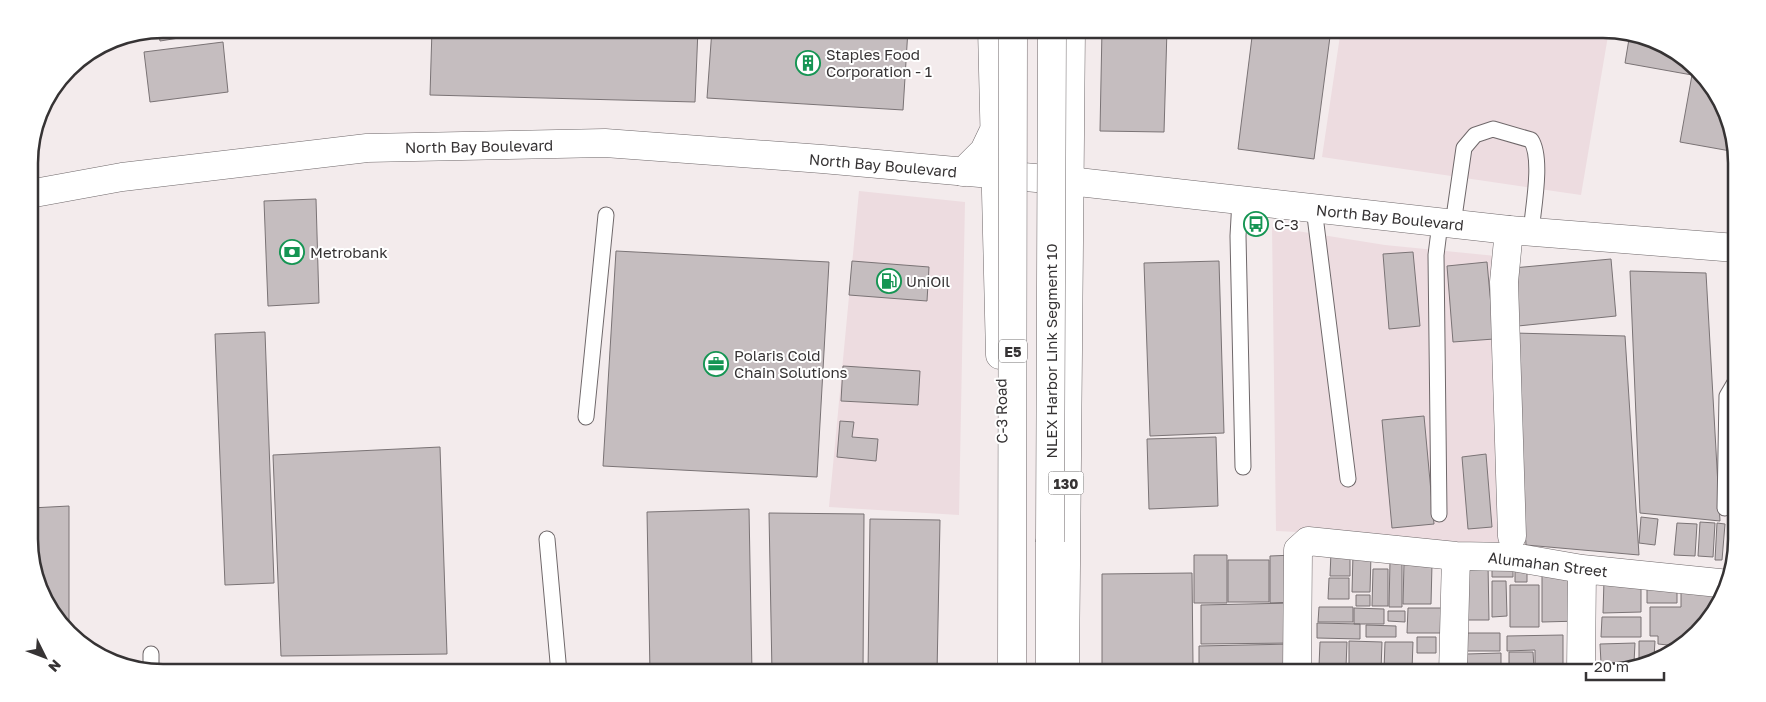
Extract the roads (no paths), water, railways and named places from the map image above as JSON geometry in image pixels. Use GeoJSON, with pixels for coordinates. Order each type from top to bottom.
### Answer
{"type":"FeatureCollection","features":[{"type":"Feature","properties":{"kind":"main road","name":"C-3 Road"},"geometry":{"type":"LineString","coordinates":[[992,37],[1003,491],[1002,664]]}},
{"type":"Feature","properties":{"kind":"main road","name":"E5"},"geometry":{"type":"LineString","coordinates":[[1012,664],[1013,37]]}},
{"type":"Feature","properties":{"kind":"main road","name":"NLEX Harbor Link Segment 10"},"geometry":{"type":"LineString","coordinates":[[1050,664],[1052,37]]}},
{"type":"Feature","properties":{"kind":"main road","name":"130"},"geometry":{"type":"LineString","coordinates":[[1065,664],[1071,37]]}},
{"type":"Feature","properties":{"kind":"main road"},"geometry":{"type":"LineString","coordinates":[[963,172],[984,151],[995,128]]}},
{"type":"Feature","properties":{"kind":"main road","name":"North Bay Boulevard"},"geometry":{"type":"LineString","coordinates":[[38,192],[122,177],[368,148],[605,143],[822,159],[1069,181],[1446,224],[1728,247]]}},
{"type":"Feature","properties":{"kind":"main road"},"geometry":{"type":"LineString","coordinates":[[1512,536],[1504,282],[1520,231]]}},
{"type":"Feature","properties":{"kind":"main road","name":"Alumahan Street"},"geometry":{"type":"LineString","coordinates":[[1297,664],[1298,550],[1308,540],[1456,556],[1512,558],[1582,569],[1720,583]]}},
{"type":"Feature","properties":{"kind":"main road"},"geometry":{"type":"LineString","coordinates":[[1453,664],[1456,556]]}},
{"type":"Feature","properties":{"kind":"main road"},"geometry":{"type":"LineString","coordinates":[[1581,664],[1582,569]]}},
{"type":"Feature","properties":{"kind":"lane"},"geometry":{"type":"LineString","coordinates":[[1438,514],[1436,255],[1446,224],[1464,148],[1475,135],[1493,129],[1531,140],[1536,148],[1536,184],[1520,231]]}},
{"type":"Feature","properties":{"kind":"lane"},"geometry":{"type":"LineString","coordinates":[[1240,200],[1238,236],[1243,467]]}},
{"type":"Feature","properties":{"kind":"lane"},"geometry":{"type":"LineString","coordinates":[[1314,208],[1348,479]]}},
{"type":"Feature","properties":{"kind":"lane"},"geometry":{"type":"LineString","coordinates":[[586,416],[606,215]]}},
{"type":"Feature","properties":{"kind":"lane"},"geometry":{"type":"LineString","coordinates":[[1725,508],[1728,394]]}},
{"type":"Feature","properties":{"kind":"lane"},"geometry":{"type":"LineString","coordinates":[[546,539],[558,664]]}},
{"type":"Feature","properties":{"kind":"lane"},"geometry":{"type":"LineString","coordinates":[[150,654],[151,663]]}},
{"type":"Feature","properties":{"kind":"place","name":"Staples Food Corporation - 1"},"geometry":{"type":"Point","coordinates":[808,63]}},
{"type":"Feature","properties":{"kind":"place","name":"C-3"},"geometry":{"type":"Point","coordinates":[1256,224]}},
{"type":"Feature","properties":{"kind":"place","name":"Metrobank"},"geometry":{"type":"Point","coordinates":[292,252]}},
{"type":"Feature","properties":{"kind":"place","name":"UniOil"},"geometry":{"type":"Point","coordinates":[889,281]}},
{"type":"Feature","properties":{"kind":"place","name":"Polaris Cold Chain Solutions"},"geometry":{"type":"Point","coordinates":[716,364]}}]}
